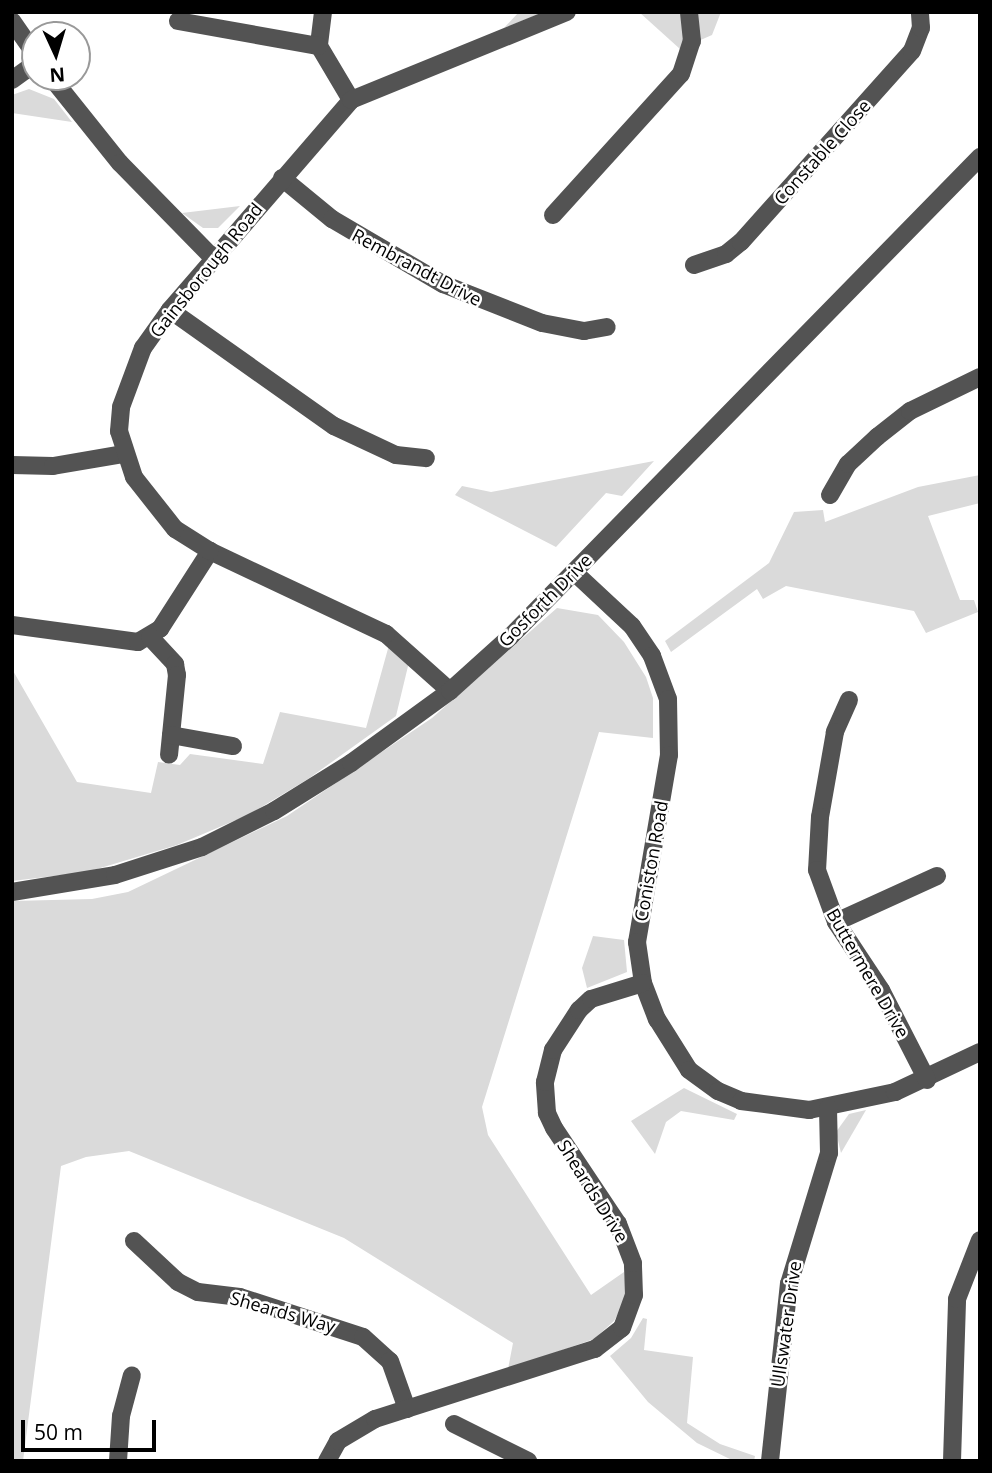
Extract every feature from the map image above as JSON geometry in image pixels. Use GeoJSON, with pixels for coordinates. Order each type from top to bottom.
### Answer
{"type":"FeatureCollection","features":[{"type":"Feature","properties":{"kind":"street"},"geometry":{"type":"LineString","coordinates":[[323,12],[319,46],[351,100]]}},
{"type":"Feature","properties":{"kind":"street","name":"Gainsborough Road"},"geometry":{"type":"LineString","coordinates":[[450,691],[386,634],[210,551],[162,516],[134,477],[124,454],[121,407],[143,348],[170,310],[351,100],[567,12]]}},
{"type":"Feature","properties":{"kind":"street"},"geometry":{"type":"LineString","coordinates":[[553,215],[681,74],[691,50],[689,12]]}},
{"type":"Feature","properties":{"kind":"street","name":"Constable Close"},"geometry":{"type":"LineString","coordinates":[[694,265],[726,254],[741,243],[912,51],[921,28],[920,12]]}},
{"type":"Feature","properties":{"kind":"street"},"geometry":{"type":"LineString","coordinates":[[178,21],[319,46]]}},
{"type":"Feature","properties":{"kind":"street"},"geometry":{"type":"LineString","coordinates":[[62,91],[120,163],[214,259]]}},
{"type":"Feature","properties":{"kind":"street","name":"Gosforth Drive"},"geometry":{"type":"LineString","coordinates":[[12,892],[115,876],[202,847],[274,811],[340,770],[450,691],[574,572],[980,157]]}},
{"type":"Feature","properties":{"kind":"street","name":"Rembrandt Drive"},"geometry":{"type":"LineString","coordinates":[[282,177],[332,219],[443,285],[542,323],[584,331],[607,327]]}},
{"type":"Feature","properties":{"kind":"street"},"geometry":{"type":"LineString","coordinates":[[170,310],[334,426],[396,455],[426,458]]}},
{"type":"Feature","properties":{"kind":"street"},"geometry":{"type":"LineString","coordinates":[[830,495],[848,464],[910,411],[980,377]]}},
{"type":"Feature","properties":{"kind":"street"},"geometry":{"type":"LineString","coordinates":[[12,465],[53,466],[124,454]]}},
{"type":"Feature","properties":{"kind":"street"},"geometry":{"type":"LineString","coordinates":[[12,625],[121,642],[150,637],[172,612],[210,551]]}},
{"type":"Feature","properties":{"kind":"street","name":"Coniston Road"},"geometry":{"type":"LineString","coordinates":[[574,572],[632,626],[652,656],[668,699],[669,755],[637,942],[643,983],[675,1052],[699,1079],[718,1091],[763,1107],[828,1108],[927,1080],[980,1052]]}},
{"type":"Feature","properties":{"kind":"street"},"geometry":{"type":"LineString","coordinates":[[150,637],[174,664],[177,675],[169,755]]}},
{"type":"Feature","properties":{"kind":"street","name":"Buttermere Drive"},"geometry":{"type":"LineString","coordinates":[[849,700],[835,732],[817,844],[817,870],[836,922],[881,990],[927,1080]]}},
{"type":"Feature","properties":{"kind":"street"},"geometry":{"type":"LineString","coordinates":[[171,735],[233,746]]}},
{"type":"Feature","properties":{"kind":"street"},"geometry":{"type":"LineString","coordinates":[[836,922],[937,876]]}},
{"type":"Feature","properties":{"kind":"street","name":"Sheards Drive"},"geometry":{"type":"LineString","coordinates":[[327,1461],[338,1441],[353,1430],[407,1409],[595,1349],[610,1341],[629,1315],[636,1280],[628,1247],[554,1128],[545,1082],[553,1050],[579,1010],[591,999],[643,983]]}},
{"type":"Feature","properties":{"kind":"street","name":"Ullswater Drive"},"geometry":{"type":"LineString","coordinates":[[770,1461],[789,1284],[799,1241],[829,1153],[828,1108]]}},
{"type":"Feature","properties":{"kind":"street"},"geometry":{"type":"LineString","coordinates":[[952,1461],[955,1311],[963,1276],[980,1240]]}},
{"type":"Feature","properties":{"kind":"street","name":"Sheards Way"},"geometry":{"type":"LineString","coordinates":[[134,1241],[178,1282],[198,1292],[240,1297],[363,1337],[390,1361],[407,1409]]}},
{"type":"Feature","properties":{"kind":"street"},"geometry":{"type":"LineString","coordinates":[[118,1461],[121,1416],[132,1375]]}},
{"type":"Feature","properties":{"kind":"street"},"geometry":{"type":"LineString","coordinates":[[454,1424],[528,1461]]}},
{"type":"Feature","properties":{"kind":"shaded area"},"geometry":{"type":"Polygon","coordinates":[[[519,12],[544,12],[504,28],[519,12]]]}},
{"type":"Feature","properties":{"kind":"shaded area"},"geometry":{"type":"Polygon","coordinates":[[[639,12],[721,12],[712,35],[680,49],[639,12]]]}},
{"type":"Feature","properties":{"kind":"shaded area"},"geometry":{"type":"Polygon","coordinates":[[[34,91],[54,99],[72,122],[12,113],[12,95],[34,91]]]}},
{"type":"Feature","properties":{"kind":"shaded area"},"geometry":{"type":"Polygon","coordinates":[[[240,206],[218,228],[203,228],[182,213],[240,206]]]}},
{"type":"Feature","properties":{"kind":"shaded area"},"geometry":{"type":"Polygon","coordinates":[[[654,461],[622,496],[606,493],[556,547],[455,495],[462,486],[491,492],[654,461]]]}},
{"type":"Feature","properties":{"kind":"shaded area"},"geometry":{"type":"Polygon","coordinates":[[[980,475],[980,503],[928,516],[960,600],[974,600],[978,612],[926,633],[914,611],[786,586],[763,599],[757,589],[671,652],[665,641],[769,563],[794,512],[823,510],[825,522],[918,487],[980,475]]]}},
{"type":"Feature","properties":{"kind":"shaded area"},"geometry":{"type":"Polygon","coordinates":[[[557,608],[598,615],[624,642],[646,677],[653,698],[653,738],[599,732],[482,1107],[488,1135],[591,1295],[624,1272],[627,1298],[614,1321],[594,1339],[508,1369],[513,1343],[344,1238],[129,1151],[86,1157],[61,1166],[23,1461],[12,1461],[12,901],[92,899],[128,892],[287,816],[432,718],[557,608]]]}},
{"type":"Feature","properties":{"kind":"shaded area"},"geometry":{"type":"Polygon","coordinates":[[[389,645],[409,662],[396,716],[308,779],[248,815],[177,845],[87,872],[12,881],[12,669],[77,782],[151,793],[158,762],[180,765],[190,754],[263,764],[280,712],[366,728],[389,645]]]}},
{"type":"Feature","properties":{"kind":"shaded area"},"geometry":{"type":"Polygon","coordinates":[[[593,936],[624,940],[627,972],[587,988],[582,968],[593,936]]]}},
{"type":"Feature","properties":{"kind":"shaded area"},"geometry":{"type":"Polygon","coordinates":[[[684,1088],[737,1114],[734,1120],[681,1111],[666,1122],[655,1154],[631,1121],[684,1088]]]}},
{"type":"Feature","properties":{"kind":"shaded area"},"geometry":{"type":"Polygon","coordinates":[[[866,1110],[841,1153],[836,1132],[849,1114],[866,1110]]]}},
{"type":"Feature","properties":{"kind":"shaded area"},"geometry":{"type":"Polygon","coordinates":[[[643,1318],[647,1319],[644,1350],[693,1357],[687,1423],[720,1444],[755,1456],[754,1461],[734,1461],[697,1443],[648,1402],[610,1356],[631,1338],[643,1318]]]}}]}
